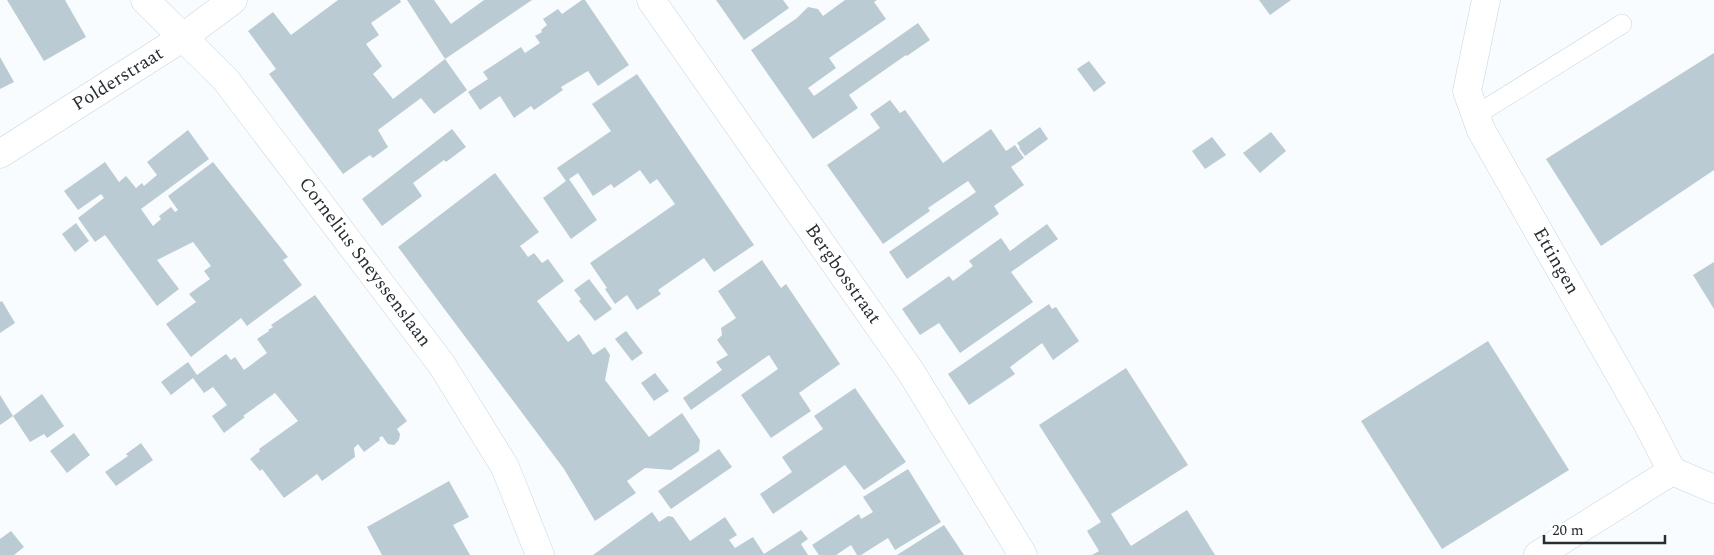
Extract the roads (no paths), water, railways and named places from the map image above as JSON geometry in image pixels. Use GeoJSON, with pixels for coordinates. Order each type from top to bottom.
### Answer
{"type":"FeatureCollection","features":[{"type":"Feature","properties":{"kind":"street","name":"Cornelius Sneyssenslaan"},"geometry":{"type":"LineString","coordinates":[[145,0],[226,80],[442,365],[505,467],[540,555]]}},
{"type":"Feature","properties":{"kind":"street","name":"Polderstraat"},"geometry":{"type":"LineString","coordinates":[[0,154],[182,38],[233,0]]}},
{"type":"Feature","properties":{"kind":"street","name":"Bergbosstraat"},"geometry":{"type":"LineString","coordinates":[[651,0],[912,372],[1023,555]]}},
{"type":"Feature","properties":{"kind":"street","name":"Ettingen"},"geometry":{"type":"LineString","coordinates":[[1486,0],[1466,90],[1481,130],[1640,410],[1672,471]]}},
{"type":"Feature","properties":{"kind":"street"},"geometry":{"type":"LineString","coordinates":[[1538,555],[1672,471],[1714,489]]}},
{"type":"Feature","properties":{"kind":"lane"},"geometry":{"type":"LineString","coordinates":[[1476,115],[1622,24]]}}]}
